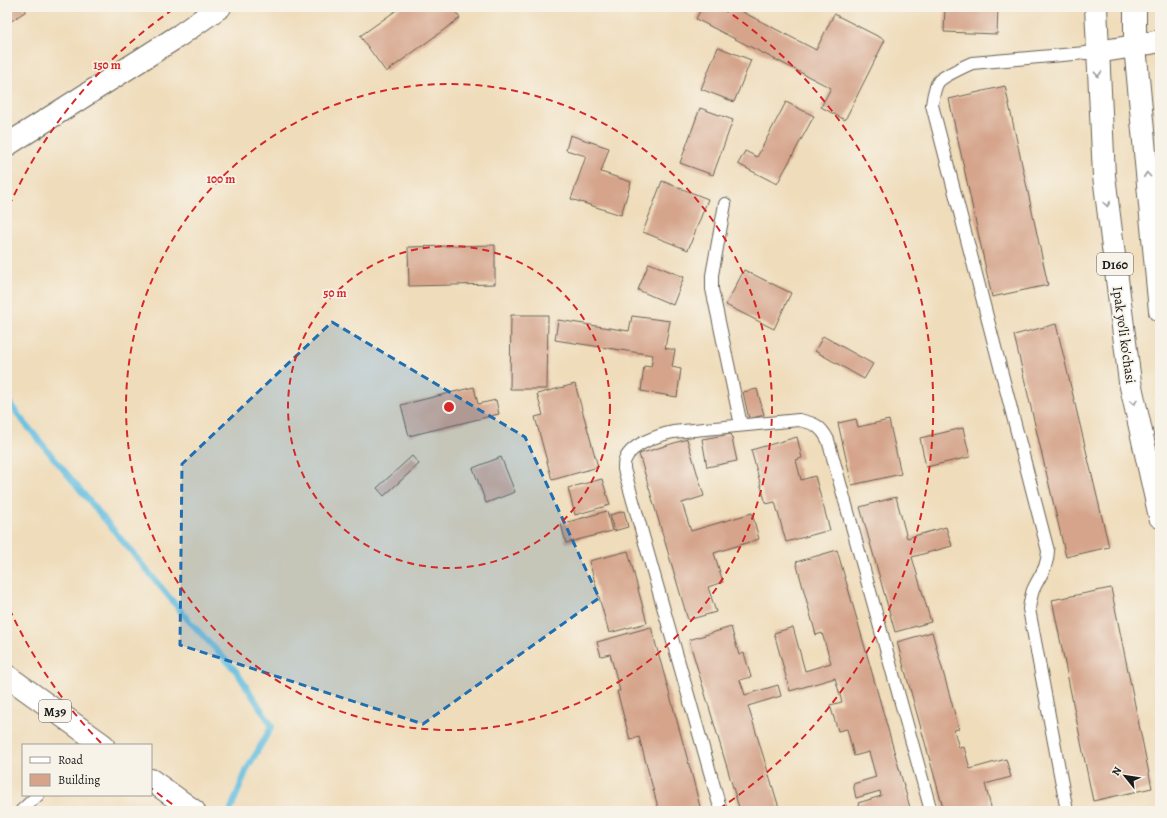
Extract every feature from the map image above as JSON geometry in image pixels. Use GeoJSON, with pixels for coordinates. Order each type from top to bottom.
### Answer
{"type":"FeatureCollection","features":[{"type":"Feature","properties":{"kind":"main road"},"geometry":{"type":"LineString","coordinates":[[7,145],[180,36],[220,7]]}},
{"type":"Feature","properties":{"kind":"main road","name":"Ipak yo'li ko'chasi"},"geometry":{"type":"LineString","coordinates":[[1096,7],[1104,176],[1130,382],[1160,518]]}},
{"type":"Feature","properties":{"kind":"main road"},"geometry":{"type":"LineString","coordinates":[[1135,7],[1134,46],[1160,311]]}},
{"type":"Feature","properties":{"kind":"main road"},"geometry":{"type":"LineString","coordinates":[[1097,52],[1160,41]]}},
{"type":"Feature","properties":{"kind":"main road","name":"M39"},"geometry":{"type":"LineString","coordinates":[[7,676],[96,743]]}},
{"type":"Feature","properties":{"kind":"main road"},"geometry":{"type":"LineString","coordinates":[[152,781],[194,811]]}},
{"type":"Feature","properties":{"kind":"lane"},"geometry":{"type":"LineString","coordinates":[[1067,811],[1029,609],[1030,598],[1048,561],[1048,551],[932,105],[939,81],[956,70],[972,63],[1097,52]]}},
{"type":"Feature","properties":{"kind":"lane"},"geometry":{"type":"LineString","coordinates":[[725,204],[712,275],[712,289],[741,425]]}},
{"type":"Feature","properties":{"kind":"lane"},"geometry":{"type":"LineString","coordinates":[[721,811],[624,469],[625,460],[630,452],[641,444],[655,437],[673,432],[799,420],[810,422],[817,426],[824,432],[828,440],[931,811]]}},
{"type":"Feature","properties":{"kind":"lane"},"geometry":{"type":"LineString","coordinates":[[21,811],[37,796]]}},
{"type":"Feature","properties":{"kind":"highlighted area"},"geometry":{"type":"Polygon","coordinates":[[[332,322],[525,437],[599,598],[423,724],[180,645],[182,464],[332,322]]]}},
{"type":"Feature","properties":{"kind":"building"},"geometry":{"type":"Polygon","coordinates":[[[7,7],[23,7],[26,11],[7,24],[7,7]]]}},
{"type":"Feature","properties":{"kind":"building"},"geometry":{"type":"Polygon","coordinates":[[[401,7],[452,7],[460,18],[386,72],[360,36],[401,7]]]}},
{"type":"Feature","properties":{"kind":"building"},"geometry":{"type":"Polygon","coordinates":[[[702,7],[733,7],[816,50],[834,14],[885,40],[845,120],[821,107],[831,88],[696,19],[702,7]]]}},
{"type":"Feature","properties":{"kind":"building"},"geometry":{"type":"Polygon","coordinates":[[[945,7],[998,7],[997,34],[944,32],[945,7]]]}},
{"type":"Feature","properties":{"kind":"building"},"geometry":{"type":"Polygon","coordinates":[[[718,47],[751,60],[734,102],[701,89],[718,47]]]}},
{"type":"Feature","properties":{"kind":"building"},"geometry":{"type":"Polygon","coordinates":[[[1005,86],[1048,285],[992,297],[949,99],[1005,86]]]}},
{"type":"Feature","properties":{"kind":"building"},"geometry":{"type":"Polygon","coordinates":[[[786,102],[814,116],[777,184],[738,164],[745,151],[757,157],[786,102]]]}},
{"type":"Feature","properties":{"kind":"building"},"geometry":{"type":"Polygon","coordinates":[[[700,108],[733,120],[713,175],[680,163],[700,108]]]}},
{"type":"Feature","properties":{"kind":"building"},"geometry":{"type":"Polygon","coordinates":[[[570,135],[609,148],[601,172],[631,182],[621,215],[571,199],[586,156],[566,150],[570,135]]]}},
{"type":"Feature","properties":{"kind":"building"},"geometry":{"type":"Polygon","coordinates":[[[662,181],[708,199],[688,250],[643,232],[662,181]]]}},
{"type":"Feature","properties":{"kind":"building"},"geometry":{"type":"Polygon","coordinates":[[[495,245],[495,284],[409,286],[408,247],[495,245]]]}},
{"type":"Feature","properties":{"kind":"building"},"geometry":{"type":"Polygon","coordinates":[[[649,263],[684,277],[673,305],[638,290],[649,263]]]}},
{"type":"Feature","properties":{"kind":"building"},"geometry":{"type":"Polygon","coordinates":[[[744,270],[791,293],[774,329],[726,305],[744,270]]]}},
{"type":"Feature","properties":{"kind":"building"},"geometry":{"type":"Polygon","coordinates":[[[511,315],[548,315],[547,389],[510,389],[511,315]]]}},
{"type":"Feature","properties":{"kind":"building"},"geometry":{"type":"Polygon","coordinates":[[[632,316],[670,321],[665,348],[675,350],[672,367],[681,369],[677,397],[641,391],[644,366],[651,367],[653,355],[555,340],[558,320],[629,331],[632,316]]]}},
{"type":"Feature","properties":{"kind":"building"},"geometry":{"type":"Polygon","coordinates":[[[1056,324],[1109,547],[1066,557],[1014,335],[1056,324]]]}},
{"type":"Feature","properties":{"kind":"building"},"geometry":{"type":"Polygon","coordinates":[[[823,336],[873,364],[864,379],[815,351],[823,336]]]}},
{"type":"Feature","properties":{"kind":"building"},"geometry":{"type":"Polygon","coordinates":[[[575,384],[598,467],[552,480],[535,417],[543,415],[537,394],[575,384]]]}},
{"type":"Feature","properties":{"kind":"building"},"geometry":{"type":"Polygon","coordinates":[[[474,387],[478,404],[496,400],[499,414],[409,436],[401,405],[474,387]]]}},
{"type":"Feature","properties":{"kind":"building"},"geometry":{"type":"Polygon","coordinates":[[[757,389],[764,415],[749,419],[743,392],[757,389]]]}},
{"type":"Feature","properties":{"kind":"building"},"geometry":{"type":"Polygon","coordinates":[[[856,419],[858,427],[889,420],[901,474],[852,485],[838,423],[856,419]]]}},
{"type":"Feature","properties":{"kind":"building"},"geometry":{"type":"Polygon","coordinates":[[[963,428],[970,457],[926,467],[920,438],[963,428]]]}},
{"type":"Feature","properties":{"kind":"building"},"geometry":{"type":"Polygon","coordinates":[[[731,434],[737,461],[707,467],[702,439],[731,434]]]}},
{"type":"Feature","properties":{"kind":"building"},"geometry":{"type":"Polygon","coordinates":[[[797,437],[802,458],[796,460],[801,480],[815,476],[830,530],[786,542],[775,502],[766,504],[751,450],[797,437]]]}},
{"type":"Feature","properties":{"kind":"building"},"geometry":{"type":"Polygon","coordinates":[[[687,439],[704,496],[682,503],[691,531],[752,513],[759,539],[714,553],[723,582],[708,587],[716,612],[688,620],[639,454],[687,439]]]}},
{"type":"Feature","properties":{"kind":"building"},"geometry":{"type":"Polygon","coordinates":[[[412,456],[419,464],[384,496],[377,488],[412,456]]]}},
{"type":"Feature","properties":{"kind":"building"},"geometry":{"type":"Polygon","coordinates":[[[501,457],[515,492],[486,503],[473,468],[501,457]]]}},
{"type":"Feature","properties":{"kind":"building"},"geometry":{"type":"Polygon","coordinates":[[[602,479],[610,505],[575,515],[568,488],[602,479]]]}},
{"type":"Feature","properties":{"kind":"building"},"geometry":{"type":"Polygon","coordinates":[[[896,497],[907,538],[946,527],[952,546],[912,557],[931,622],[895,632],[860,507],[896,497]]]}},
{"type":"Feature","properties":{"kind":"building"},"geometry":{"type":"Polygon","coordinates":[[[607,511],[612,531],[566,543],[561,524],[607,511]]]}},
{"type":"Feature","properties":{"kind":"building"},"geometry":{"type":"Polygon","coordinates":[[[624,511],[628,527],[614,531],[610,515],[624,511]]]}},
{"type":"Feature","properties":{"kind":"building"},"geometry":{"type":"Polygon","coordinates":[[[837,550],[911,811],[861,811],[858,803],[881,796],[880,791],[856,798],[853,784],[876,777],[869,752],[854,756],[847,729],[838,731],[830,705],[842,702],[835,678],[790,691],[774,633],[793,627],[805,671],[831,663],[822,633],[816,635],[796,562],[837,550]]]}},
{"type":"Feature","properties":{"kind":"building"},"geometry":{"type":"Polygon","coordinates":[[[628,551],[647,623],[609,633],[589,561],[628,551]]]}},
{"type":"Feature","properties":{"kind":"building"},"geometry":{"type":"Polygon","coordinates":[[[1111,588],[1152,788],[1093,801],[1052,600],[1111,588]]]}},
{"type":"Feature","properties":{"kind":"building"},"geometry":{"type":"Polygon","coordinates":[[[651,627],[701,811],[659,811],[639,737],[630,740],[617,691],[620,691],[610,654],[601,656],[597,642],[651,627]]]}},
{"type":"Feature","properties":{"kind":"building"},"geometry":{"type":"Polygon","coordinates":[[[731,627],[739,655],[744,653],[751,677],[740,680],[745,695],[778,685],[781,696],[748,706],[780,811],[740,811],[689,640],[731,627]]]}},
{"type":"Feature","properties":{"kind":"building"},"geometry":{"type":"Polygon","coordinates":[[[932,632],[959,729],[954,730],[959,748],[964,747],[970,769],[1006,759],[1011,777],[985,784],[992,811],[944,811],[897,642],[932,632]]]}},
{"type":"Feature","properties":{"kind":"waterway"},"geometry":{"type":"LineString","coordinates":[[7,399],[19,416],[189,621],[236,671],[272,726],[247,769],[230,811]]}}]}
